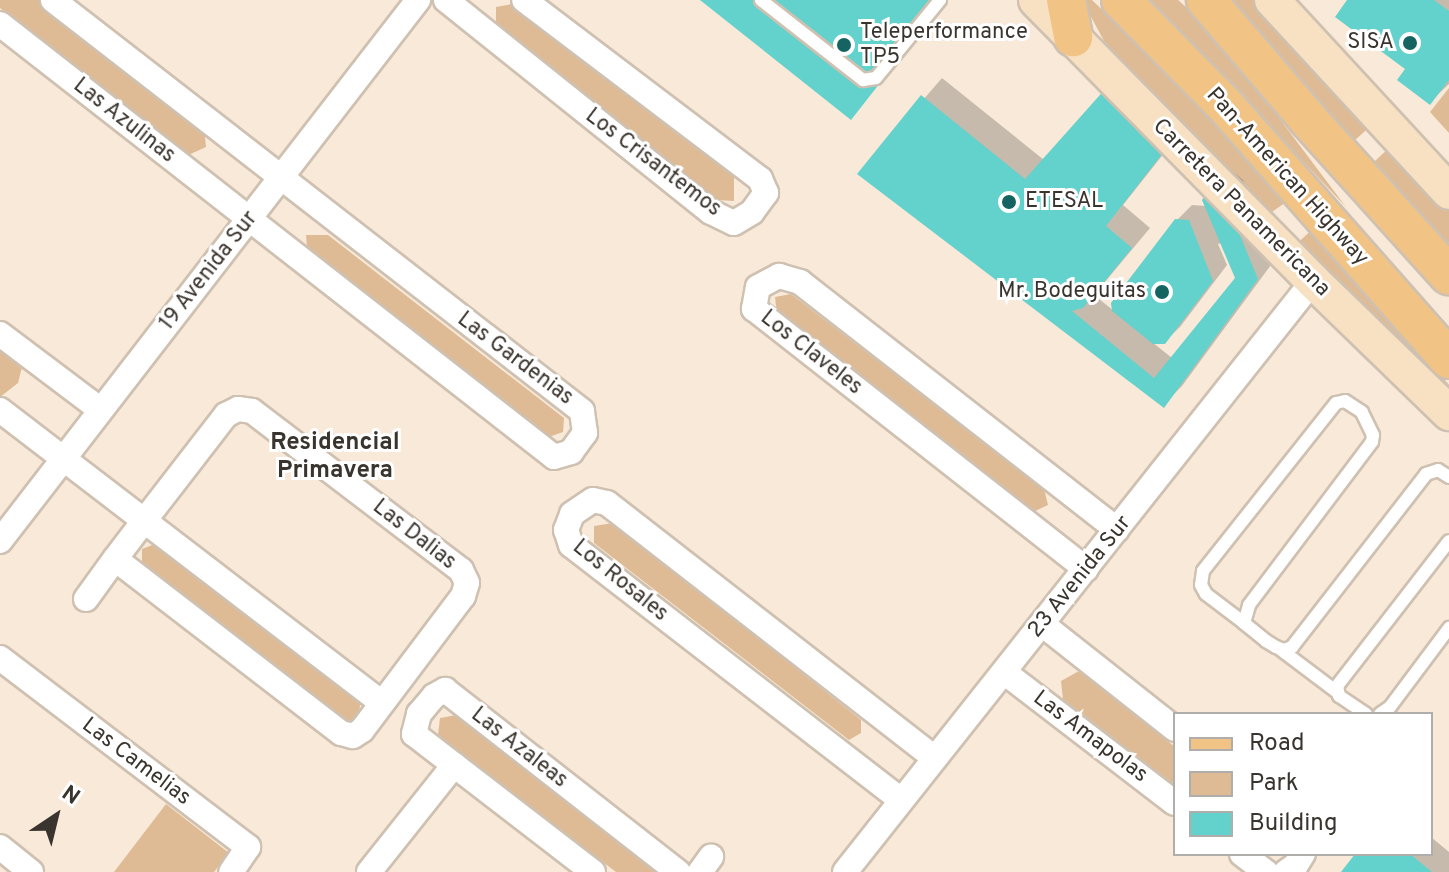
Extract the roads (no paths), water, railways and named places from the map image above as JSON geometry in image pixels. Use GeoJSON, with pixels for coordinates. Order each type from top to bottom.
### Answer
{"type":"FeatureCollection","features":[{"type":"Feature","properties":{"kind":"main road"},"geometry":{"type":"LineString","coordinates":[[1066,0],[1073,37]]}},
{"type":"Feature","properties":{"kind":"main road","name":"Pan-American Highway"},"geometry":{"type":"LineString","coordinates":[[1121,0],[1224,104],[1449,359]]}},
{"type":"Feature","properties":{"kind":"main road"},"geometry":{"type":"LineString","coordinates":[[1206,0],[1307,118],[1449,275]]}},
{"type":"Feature","properties":{"kind":"street"},"geometry":{"type":"LineString","coordinates":[[53,0],[280,178]]}},
{"type":"Feature","properties":{"kind":"street","name":"19 Avenida Sur"},"geometry":{"type":"LineString","coordinates":[[0,541],[418,0]]}},
{"type":"Feature","properties":{"kind":"street","name":"Los Crisantemos"},"geometry":{"type":"LineString","coordinates":[[446,0],[711,212],[734,223],[752,212],[766,193],[760,179],[524,0]]}},
{"type":"Feature","properties":{"kind":"street","name":"Carretera Panamericana"},"geometry":{"type":"LineString","coordinates":[[1036,0],[1313,281],[1449,413]]}},
{"type":"Feature","properties":{"kind":"street"},"geometry":{"type":"LineString","coordinates":[[1272,0],[1449,192]]}},
{"type":"Feature","properties":{"kind":"street","name":"Las Azulinas"},"geometry":{"type":"LineString","coordinates":[[0,24],[250,217]]}},
{"type":"Feature","properties":{"kind":"street","name":"Las Gardenias"},"geometry":{"type":"LineString","coordinates":[[250,217],[554,457],[571,452],[585,433],[582,411],[280,178]]}},
{"type":"Feature","properties":{"kind":"street","name":"Los Claveles"},"geometry":{"type":"LineString","coordinates":[[1086,569],[754,309],[758,287],[779,276],[800,282],[1117,530]]}},
{"type":"Feature","properties":{"kind":"street","name":"23 Avenida Sur"},"geometry":{"type":"LineString","coordinates":[[845,872],[1313,281]]}},
{"type":"Feature","properties":{"kind":"street"},"geometry":{"type":"LineString","coordinates":[[0,334],[101,410]]}},
{"type":"Feature","properties":{"kind":"street","name":"Las Dalias"},"geometry":{"type":"LineString","coordinates":[[86,599],[115,559],[226,415],[238,409],[252,411],[461,570],[467,583],[463,596],[362,730],[353,736],[341,733],[115,559]]}},
{"type":"Feature","properties":{"kind":"street"},"geometry":{"type":"LineString","coordinates":[[0,410],[382,703]]}},
{"type":"Feature","properties":{"kind":"street","name":"Los Rosales"},"geometry":{"type":"LineString","coordinates":[[901,800],[571,545],[566,530],[572,514],[593,500],[607,503],[935,758]]}},
{"type":"Feature","properties":{"kind":"street"},"geometry":{"type":"LineString","coordinates":[[1042,624],[1173,727]]}},
{"type":"Feature","properties":{"kind":"street","name":"Las Camelias"},"geometry":{"type":"LineString","coordinates":[[0,658],[248,847],[231,872]]}},
{"type":"Feature","properties":{"kind":"street","name":"Las Amapolas"},"geometry":{"type":"LineString","coordinates":[[1004,672],[1173,801]]}},
{"type":"Feature","properties":{"kind":"street","name":"Las Azaleas"},"geometry":{"type":"LineString","coordinates":[[593,872],[414,734],[425,705],[445,690],[678,872]]}},
{"type":"Feature","properties":{"kind":"street"},"geometry":{"type":"LineString","coordinates":[[369,872],[454,765]]}},
{"type":"Feature","properties":{"kind":"street"},"geometry":{"type":"LineString","coordinates":[[0,847],[31,872]]}},
{"type":"Feature","properties":{"kind":"street"},"geometry":{"type":"LineString","coordinates":[[1245,856],[1266,872]]}},
{"type":"Feature","properties":{"kind":"street"},"geometry":{"type":"LineString","coordinates":[[1286,872],[1302,856]]}},
{"type":"Feature","properties":{"kind":"lane"},"geometry":{"type":"LineString","coordinates":[[761,0],[863,80],[876,78],[940,0]]}},
{"type":"Feature","properties":{"kind":"lane"},"geometry":{"type":"LineString","coordinates":[[1244,623],[1249,605],[1372,442],[1370,427],[1354,405],[1336,403],[1203,571],[1201,585],[1206,594],[1244,623],[1363,712]]}},
{"type":"Feature","properties":{"kind":"lane"},"geometry":{"type":"LineString","coordinates":[[1280,649],[1292,647],[1426,474],[1438,470],[1449,477]]}},
{"type":"Feature","properties":{"kind":"lane"},"geometry":{"type":"LineString","coordinates":[[1337,692],[1337,686],[1449,541]]}},
{"type":"Feature","properties":{"kind":"lane"},"geometry":{"type":"LineString","coordinates":[[1383,712],[1390,707],[1449,628]]}},
{"type":"Feature","properties":{"kind":"place","name":"SISA"},"geometry":{"type":"Point","coordinates":[1410,43]}},
{"type":"Feature","properties":{"kind":"place","name":"Teleperformance TP5"},"geometry":{"type":"Point","coordinates":[844,45]}},
{"type":"Feature","properties":{"kind":"place","name":"ETESAL"},"geometry":{"type":"Point","coordinates":[1009,202]}},
{"type":"Feature","properties":{"kind":"place","name":"Mr. Bodeguitas"},"geometry":{"type":"Point","coordinates":[1162,292]}},
{"type":"Feature","properties":{"kind":"district","name":"Residencial Primavera"},"geometry":{"type":"Point","coordinates":[335,458]}}]}
